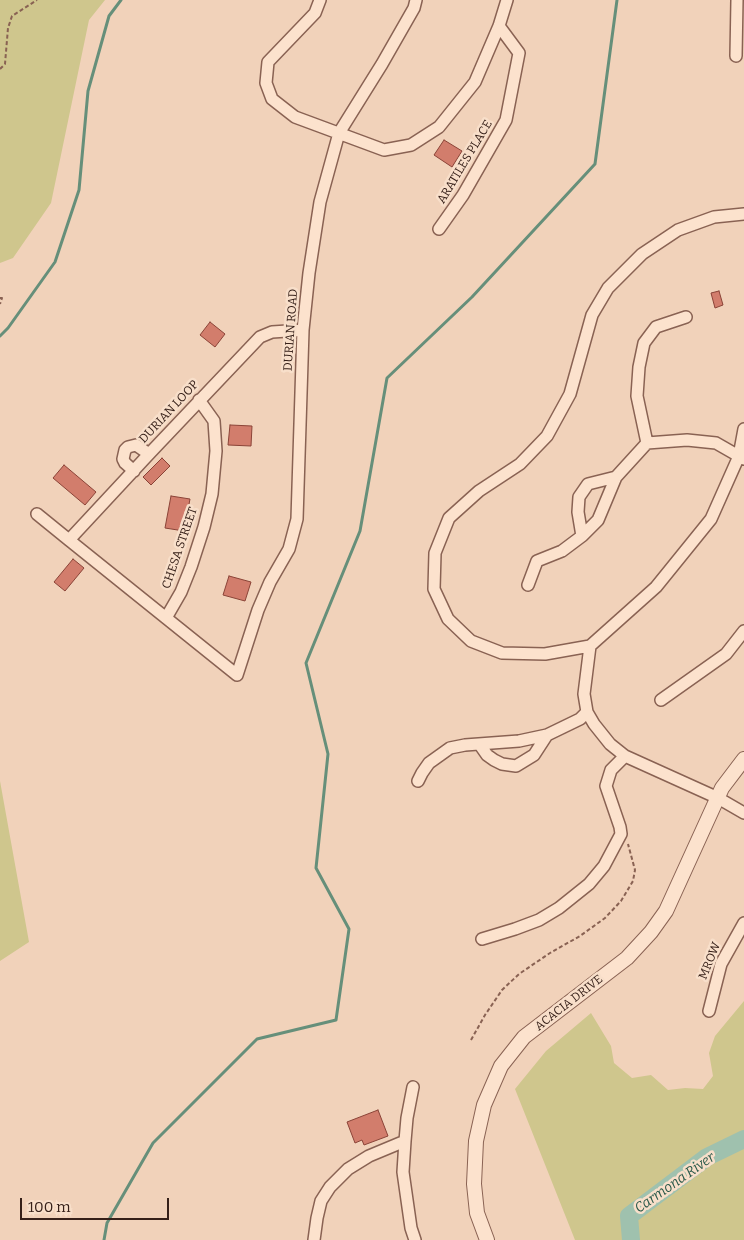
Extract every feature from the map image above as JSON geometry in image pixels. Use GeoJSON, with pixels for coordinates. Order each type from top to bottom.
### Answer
{"type":"FeatureCollection","features":[{"type":"Feature","properties":{"kind":"street"},"geometry":{"type":"LineString","coordinates":[[320,0],[315,13],[268,62],[266,83],[272,99],[295,117],[384,150],[411,145],[439,127],[476,82],[499,26],[507,0]]}},
{"type":"Feature","properties":{"kind":"street","name":"DURIAN ROAD"},"geometry":{"type":"LineString","coordinates":[[166,618],[237,675],[258,610],[270,582],[289,549],[297,518],[303,330],[309,273],[320,202],[339,133],[382,64],[414,8],[416,0]]}},
{"type":"Feature","properties":{"kind":"street"},"geometry":{"type":"LineString","coordinates":[[736,56],[737,0]]}},
{"type":"Feature","properties":{"kind":"street","name":"ARATILES PLACE"},"geometry":{"type":"LineString","coordinates":[[440,229],[463,195],[506,120],[519,53],[499,26]]}},
{"type":"Feature","properties":{"kind":"street"},"geometry":{"type":"LineString","coordinates":[[744,214],[714,217],[678,230],[642,254],[608,288],[592,315],[570,394],[547,436],[520,464],[479,491],[449,518],[435,553],[434,589],[448,619],[471,642],[502,652],[545,654],[590,646],[656,587],[710,519],[742,458],[744,430]]}},
{"type":"Feature","properties":{"kind":"street"},"geometry":{"type":"LineString","coordinates":[[647,443],[637,396],[639,367],[644,343],[656,327],[686,318]]}},
{"type":"Feature","properties":{"kind":"street","name":"DURIAN LOOP"},"geometry":{"type":"LineString","coordinates":[[69,540],[260,337],[272,332],[303,330]]}},
{"type":"Feature","properties":{"kind":"street","name":"CHESA STREET"},"geometry":{"type":"LineString","coordinates":[[166,618],[190,568],[204,527],[212,494],[216,451],[214,421],[199,400]]}},
{"type":"Feature","properties":{"kind":"street"},"geometry":{"type":"LineString","coordinates":[[528,585],[537,561],[562,551],[582,536],[598,520],[616,477],[647,443],[687,440],[716,443],[742,458]]}},
{"type":"Feature","properties":{"kind":"street"},"geometry":{"type":"LineString","coordinates":[[134,470],[123,459],[125,450],[132,445],[136,445],[149,454]]}},
{"type":"Feature","properties":{"kind":"street"},"geometry":{"type":"LineString","coordinates":[[582,536],[578,512],[579,497],[588,484],[616,477]]}},
{"type":"Feature","properties":{"kind":"street"},"geometry":{"type":"LineString","coordinates":[[37,514],[166,618]]}},
{"type":"Feature","properties":{"kind":"street"},"geometry":{"type":"LineString","coordinates":[[661,700],[726,654],[744,631]]}},
{"type":"Feature","properties":{"kind":"street"},"geometry":{"type":"LineString","coordinates":[[590,646],[584,694],[587,712],[610,744],[625,756],[718,798],[744,814]]}},
{"type":"Feature","properties":{"kind":"street"},"geometry":{"type":"LineString","coordinates":[[418,782],[430,763],[450,748],[519,741],[547,735],[580,719],[587,712]]}},
{"type":"Feature","properties":{"kind":"street"},"geometry":{"type":"LineString","coordinates":[[480,745],[487,755],[494,760],[502,764],[516,766],[534,755],[547,735]]}},
{"type":"Feature","properties":{"kind":"street"},"geometry":{"type":"LineString","coordinates":[[482,939],[539,920],[559,908],[589,884],[604,866],[621,834],[606,786],[611,770],[625,756]]}},
{"type":"Feature","properties":{"kind":"street","name":"ACACIA DRIVE"},"geometry":{"type":"LineString","coordinates":[[487,1240],[477,1213],[474,1184],[476,1141],[484,1105],[501,1066],[524,1038],[627,958],[651,932],[666,911],[724,785],[744,759]]}},
{"type":"Feature","properties":{"kind":"street"},"geometry":{"type":"LineString","coordinates":[[724,785],[744,771]]}},
{"type":"Feature","properties":{"kind":"street","name":"MROW"},"geometry":{"type":"LineString","coordinates":[[709,1011],[721,964],[744,924]]}},
{"type":"Feature","properties":{"kind":"street"},"geometry":{"type":"LineString","coordinates":[[413,1086],[407,1118],[403,1172],[411,1228],[416,1240]]}},
{"type":"Feature","properties":{"kind":"street"},"geometry":{"type":"LineString","coordinates":[[314,1240],[320,1201],[330,1187],[348,1169],[369,1156],[406,1141]]}},
{"type":"Feature","properties":{"kind":"path"},"geometry":{"type":"LineString","coordinates":[[0,69],[5,64],[8,28],[12,16],[37,0]]}},
{"type":"Feature","properties":{"kind":"path"},"geometry":{"type":"LineString","coordinates":[[0,298],[2,298],[0,304]]}},
{"type":"Feature","properties":{"kind":"path"},"geometry":{"type":"LineString","coordinates":[[471,1040],[502,990],[519,974],[550,952],[580,936],[605,918],[621,901],[633,881],[635,870],[628,844],[621,834]]}},
{"type":"Feature","properties":{"kind":"shaded area"},"geometry":{"type":"Polygon","coordinates":[[[0,0],[105,0],[89,20],[51,203],[13,258],[0,263],[0,0]]]}},
{"type":"Feature","properties":{"kind":"shaded area"},"geometry":{"type":"Polygon","coordinates":[[[0,781],[29,942],[0,961],[0,781]]]}},
{"type":"Feature","properties":{"kind":"shaded area"},"geometry":{"type":"Polygon","coordinates":[[[744,1001],[744,1240],[575,1240],[515,1089],[546,1051],[591,1013],[611,1046],[614,1063],[632,1078],[651,1075],[668,1090],[685,1088],[703,1089],[713,1076],[709,1053],[715,1036],[744,1001]]]}},
{"type":"Feature","properties":{"kind":"building"},"geometry":{"type":"Polygon","coordinates":[[[444,140],[462,151],[452,167],[434,155],[444,140]]]}},
{"type":"Feature","properties":{"kind":"building"},"geometry":{"type":"Polygon","coordinates":[[[719,291],[723,305],[715,308],[711,293],[719,291]]]}},
{"type":"Feature","properties":{"kind":"building"},"geometry":{"type":"Polygon","coordinates":[[[210,322],[225,334],[215,347],[200,335],[210,322]]]}},
{"type":"Feature","properties":{"kind":"building"},"geometry":{"type":"Polygon","coordinates":[[[230,425],[252,426],[251,446],[228,445],[230,425]]]}},
{"type":"Feature","properties":{"kind":"building"},"geometry":{"type":"Polygon","coordinates":[[[162,458],[170,466],[151,485],[143,477],[162,458]]]}},
{"type":"Feature","properties":{"kind":"building"},"geometry":{"type":"Polygon","coordinates":[[[64,465],[96,492],[85,505],[53,478],[64,465]]]}},
{"type":"Feature","properties":{"kind":"building"},"geometry":{"type":"Polygon","coordinates":[[[171,496],[190,499],[184,531],[165,528],[171,496]]]}},
{"type":"Feature","properties":{"kind":"building"},"geometry":{"type":"Polygon","coordinates":[[[73,559],[84,568],[65,591],[54,582],[73,559]]]}},
{"type":"Feature","properties":{"kind":"building"},"geometry":{"type":"Polygon","coordinates":[[[229,576],[251,582],[245,601],[223,595],[229,576]]]}},
{"type":"Feature","properties":{"kind":"building"},"geometry":{"type":"Polygon","coordinates":[[[378,1110],[388,1136],[364,1145],[362,1140],[355,1143],[347,1122],[378,1110]]]}},
{"type":"Feature","properties":{"kind":"waterway"},"geometry":{"type":"LineString","coordinates":[[0,336],[8,328],[55,262],[79,190],[88,91],[109,16],[121,0]]}},
{"type":"Feature","properties":{"kind":"waterway"},"geometry":{"type":"LineString","coordinates":[[104,1240],[107,1223],[153,1143],[257,1039],[336,1020],[349,929],[316,868],[328,754],[306,663],[360,531],[387,378],[472,297],[595,164],[617,0]]}},
{"type":"Feature","properties":{"kind":"waterway","name":"Carmona River"},"geometry":{"type":"LineString","coordinates":[[631,1240],[629,1216],[707,1157],[744,1139]]}}]}
